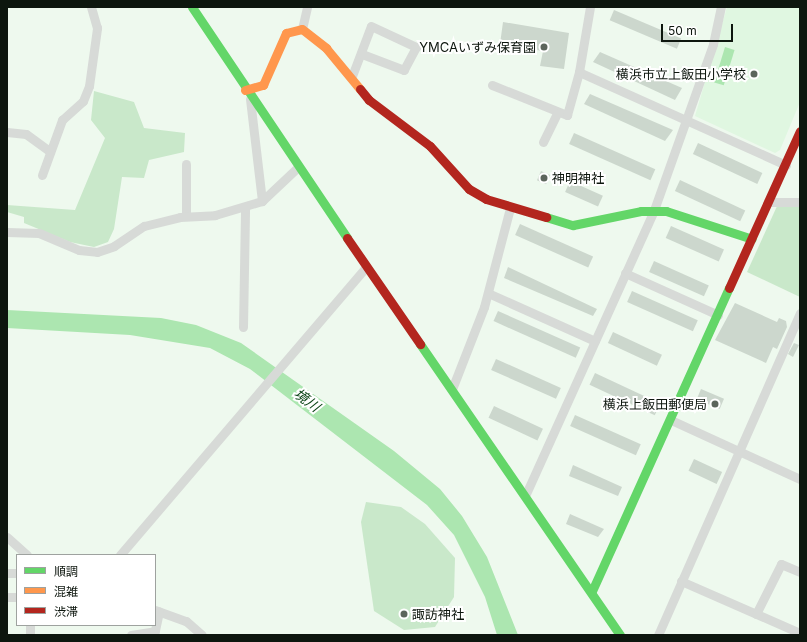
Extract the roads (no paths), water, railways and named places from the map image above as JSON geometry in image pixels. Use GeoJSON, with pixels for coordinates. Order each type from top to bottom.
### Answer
{"type":"FeatureCollection","features":[{"type":"Feature","properties":{"kind":"street"},"geometry":{"type":"LineString","coordinates":[[42,174],[49,151],[62,120],[83,101],[89,86],[97,28],[91,7]]}},
{"type":"Feature","properties":{"kind":"street"},"geometry":{"type":"LineString","coordinates":[[192,7],[247,94],[592,591],[620,635]]}},
{"type":"Feature","properties":{"kind":"street"},"geometry":{"type":"LineString","coordinates":[[302,29],[307,7]]}},
{"type":"Feature","properties":{"kind":"street"},"geometry":{"type":"LineString","coordinates":[[492,85],[567,116],[579,72],[590,7]]}},
{"type":"Feature","properties":{"kind":"street"},"geometry":{"type":"LineString","coordinates":[[525,496],[654,210],[713,44],[721,7]]}},
{"type":"Feature","properties":{"kind":"street"},"geometry":{"type":"LineString","coordinates":[[352,76],[362,54],[371,26],[416,47],[404,70],[362,54]]}},
{"type":"Feature","properties":{"kind":"street"},"geometry":{"type":"LineString","coordinates":[[247,94],[263,84],[286,34],[302,29],[315,37],[352,76],[369,100],[448,163],[469,188],[510,208],[573,225],[654,210],[752,239]]}},
{"type":"Feature","properties":{"kind":"street"},"geometry":{"type":"LineString","coordinates":[[579,72],[786,164]]}},
{"type":"Feature","properties":{"kind":"street"},"geometry":{"type":"LineString","coordinates":[[247,94],[262,201]]}},
{"type":"Feature","properties":{"kind":"street"},"geometry":{"type":"LineString","coordinates":[[543,142],[557,113]]}},
{"type":"Feature","properties":{"kind":"street"},"geometry":{"type":"LineString","coordinates":[[592,591],[671,420],[800,131]]}},
{"type":"Feature","properties":{"kind":"street"},"geometry":{"type":"LineString","coordinates":[[7,132],[26,134],[49,151]]}},
{"type":"Feature","properties":{"kind":"street"},"geometry":{"type":"LineString","coordinates":[[186,164],[186,216]]}},
{"type":"Feature","properties":{"kind":"street"},"geometry":{"type":"LineString","coordinates":[[7,232],[39,233],[79,250],[97,252],[114,246],[144,226],[186,216],[215,215],[262,201],[298,167]]}},
{"type":"Feature","properties":{"kind":"street"},"geometry":{"type":"LineString","coordinates":[[768,202],[800,202]]}},
{"type":"Feature","properties":{"kind":"street"},"geometry":{"type":"LineString","coordinates":[[243,327],[245,207]]}},
{"type":"Feature","properties":{"kind":"street"},"geometry":{"type":"LineString","coordinates":[[452,390],[488,293],[510,208]]}},
{"type":"Feature","properties":{"kind":"street"},"geometry":{"type":"LineString","coordinates":[[121,554],[366,267]]}},
{"type":"Feature","properties":{"kind":"street"},"geometry":{"type":"LineString","coordinates":[[625,273],[718,315]]}},
{"type":"Feature","properties":{"kind":"street"},"geometry":{"type":"LineString","coordinates":[[488,293],[595,341]]}},
{"type":"Feature","properties":{"kind":"street"},"geometry":{"type":"LineString","coordinates":[[658,635],[800,313]]}},
{"type":"Feature","properties":{"kind":"street"},"geometry":{"type":"LineString","coordinates":[[671,420],[800,479]]}},
{"type":"Feature","properties":{"kind":"street"},"geometry":{"type":"LineString","coordinates":[[7,537],[26,554]]}},
{"type":"Feature","properties":{"kind":"street"},"geometry":{"type":"LineString","coordinates":[[756,614],[781,564],[800,572]]}},
{"type":"Feature","properties":{"kind":"street"},"geometry":{"type":"LineString","coordinates":[[681,581],[800,633]]}},
{"type":"Feature","properties":{"kind":"street"},"geometry":{"type":"LineString","coordinates":[[157,611],[186,621],[202,635]]}},
{"type":"Feature","properties":{"kind":"street"},"geometry":{"type":"LineString","coordinates":[[131,635],[154,633]]}},
{"type":"Feature","properties":{"kind":"water"},"geometry":{"type":"Polygon","coordinates":[[[725,47],[735,50],[724,85],[714,82],[725,47]]]}},
{"type":"Feature","properties":{"kind":"water","name":"境川"},"geometry":{"type":"Polygon","coordinates":[[[7,310],[161,318],[196,325],[241,343],[394,451],[440,489],[462,516],[487,557],[518,635],[497,635],[485,597],[454,535],[427,505],[250,369],[210,348],[130,335],[7,328],[7,310]]]}},
{"type":"Feature","properties":{"kind":"place","name":"YMCAいずみ保育園"},"geometry":{"type":"Point","coordinates":[544,47]}},
{"type":"Feature","properties":{"kind":"place","name":"横浜市立上飯田小学校"},"geometry":{"type":"Point","coordinates":[754,74]}},
{"type":"Feature","properties":{"kind":"place","name":"神明神社"},"geometry":{"type":"Point","coordinates":[544,178]}},
{"type":"Feature","properties":{"kind":"place","name":"横浜上飯田郵便局"},"geometry":{"type":"Point","coordinates":[715,404]}},
{"type":"Feature","properties":{"kind":"place","name":"諏訪神社"},"geometry":{"type":"Point","coordinates":[404,614]}}]}
